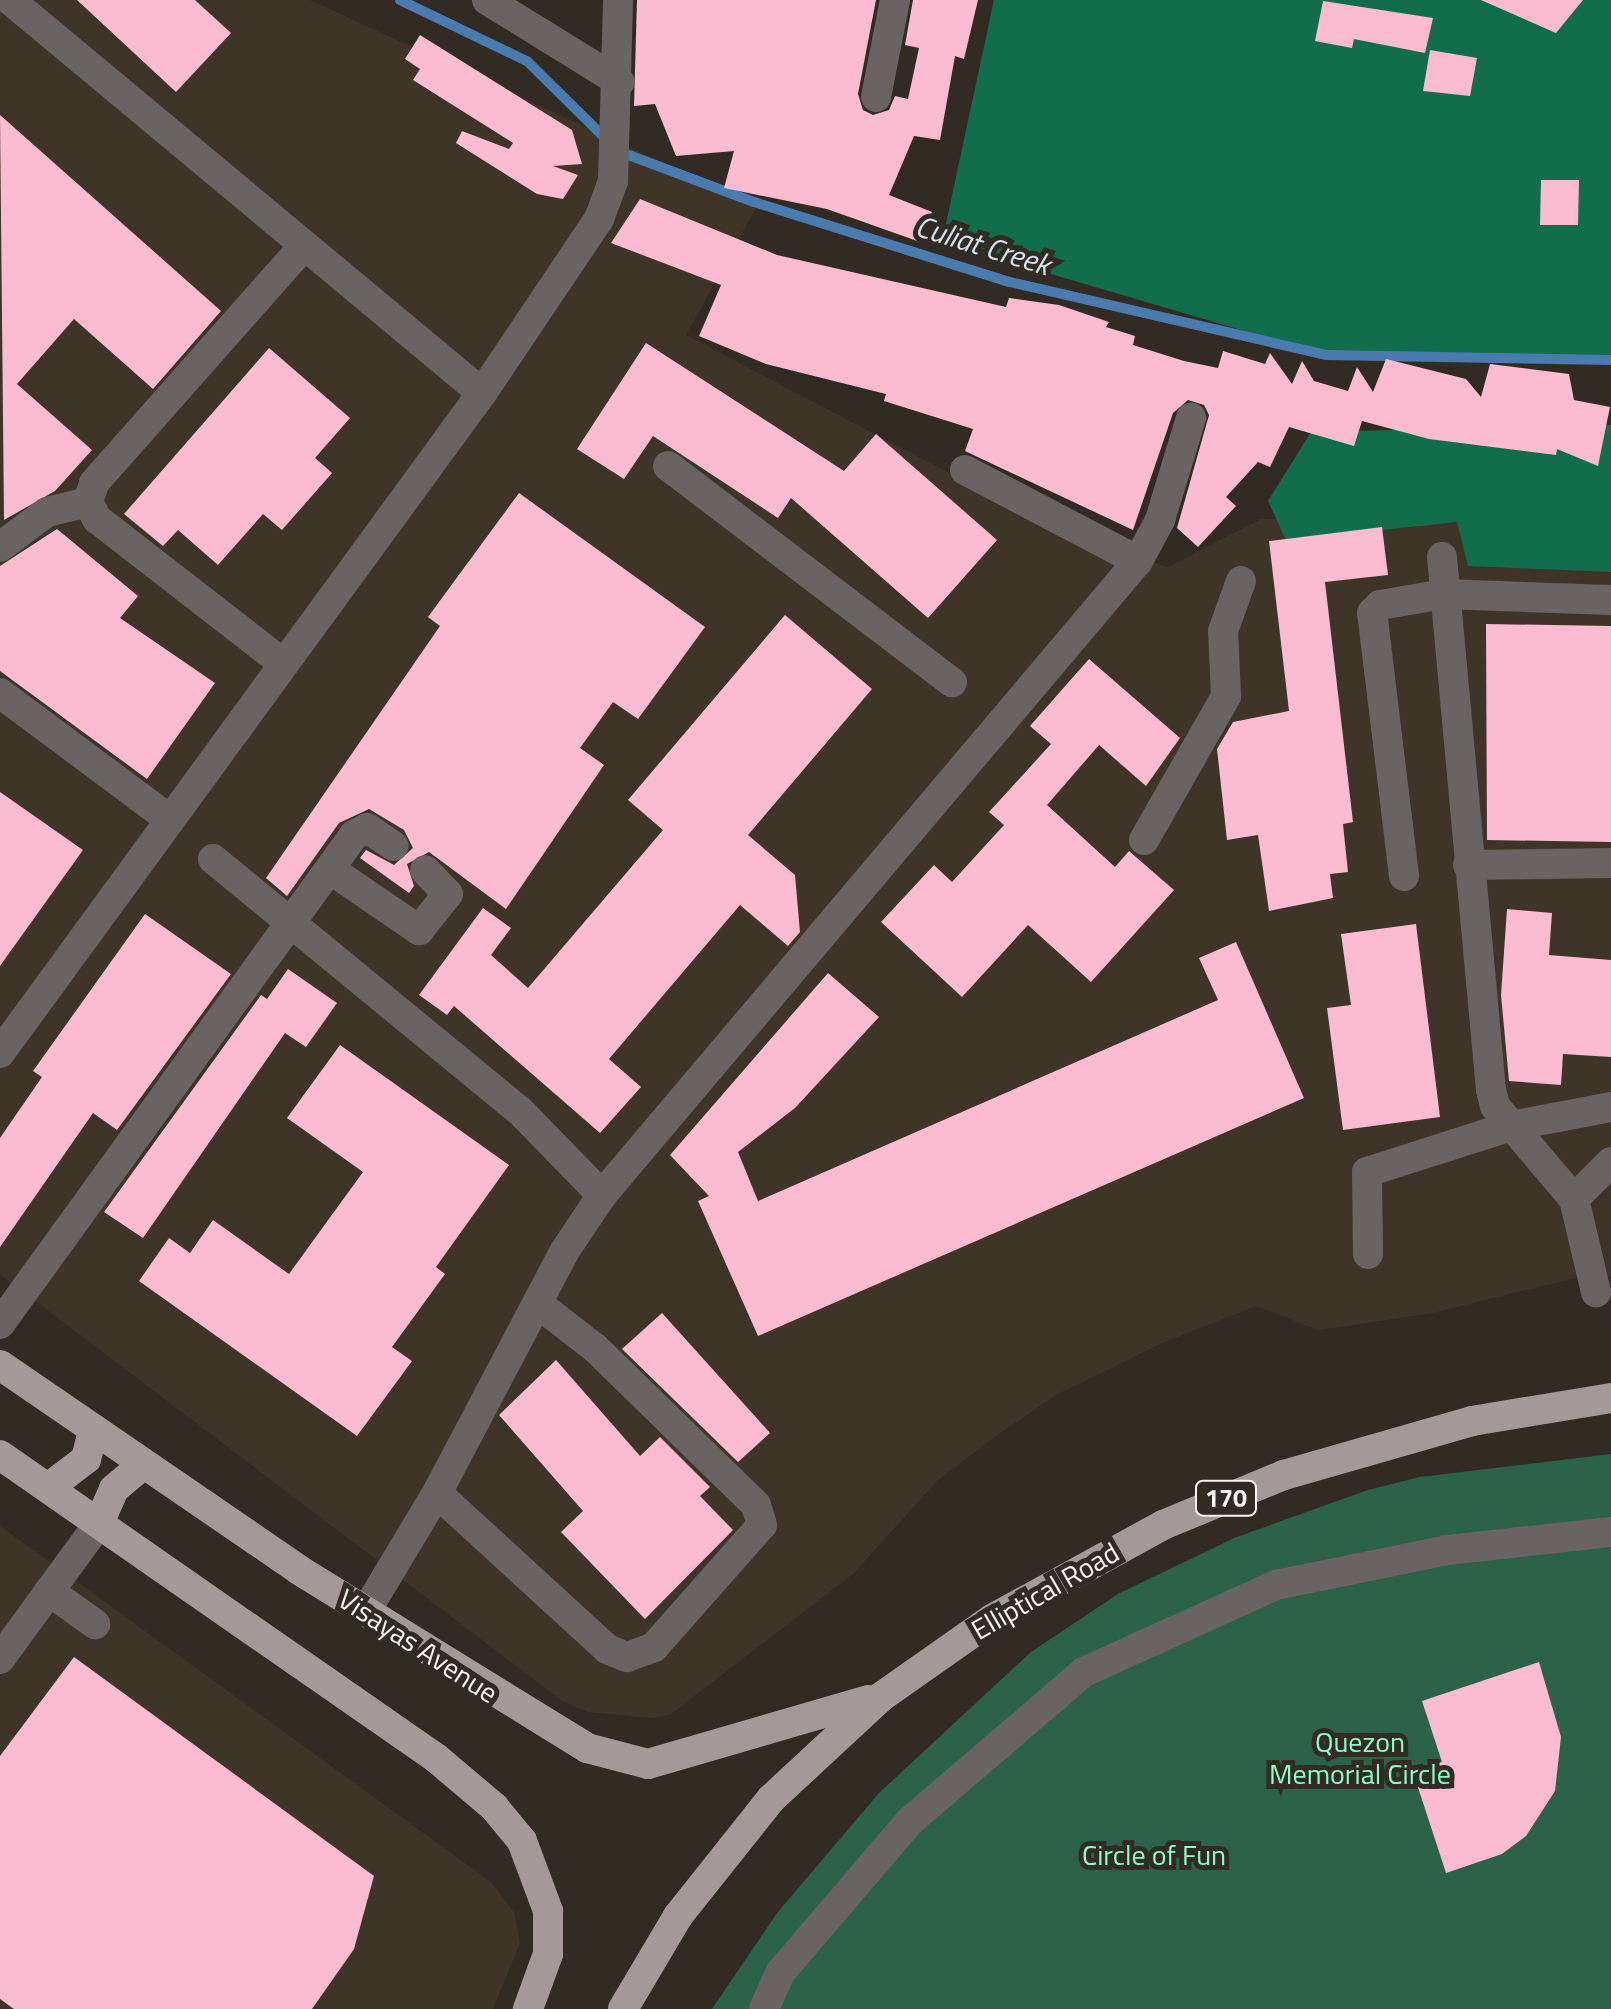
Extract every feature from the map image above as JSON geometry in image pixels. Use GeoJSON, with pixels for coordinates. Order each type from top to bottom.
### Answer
{"type":"FeatureCollection","features":[{"type":"Feature","properties":{"kind":"main road","name":"Visayas Avenue"},"geometry":{"type":"LineString","coordinates":[[0,1364],[142,1465],[547,1728],[620,1760],[648,1764],[695,1754],[881,1697]]}},
{"type":"Feature","properties":{"kind":"main road","name":"Elliptical Road"},"geometry":{"type":"LineString","coordinates":[[624,2009],[722,1856],[824,1745],[881,1697],[1048,1585],[1224,1500],[1408,1436],[1611,1398]]}},
{"type":"Feature","properties":{"kind":"main road"},"geometry":{"type":"LineString","coordinates":[[48,1488],[86,1459],[93,1431]]}},
{"type":"Feature","properties":{"kind":"main road"},"geometry":{"type":"LineString","coordinates":[[0,1455],[436,1758],[494,1807],[522,1841],[548,1911],[548,1954],[528,2009]]}},
{"type":"Feature","properties":{"kind":"main road"},"geometry":{"type":"LineString","coordinates":[[99,1524],[114,1489],[142,1465]]}},
{"type":"Feature","properties":{"kind":"street"},"geometry":{"type":"LineString","coordinates":[[10,0],[482,393]]}},
{"type":"Feature","properties":{"kind":"street"},"geometry":{"type":"LineString","coordinates":[[0,1053],[482,393],[599,219],[613,181],[620,92],[618,0]]}},
{"type":"Feature","properties":{"kind":"street"},"geometry":{"type":"LineString","coordinates":[[876,97],[894,0]]}},
{"type":"Feature","properties":{"kind":"street"},"geometry":{"type":"LineString","coordinates":[[500,4],[620,92]]}},
{"type":"Feature","properties":{"kind":"street"},"geometry":{"type":"LineString","coordinates":[[284,664],[97,519],[88,502],[94,483],[303,247]]}},
{"type":"Feature","properties":{"kind":"street"},"geometry":{"type":"LineString","coordinates":[[366,1611],[437,1492],[537,1303],[602,1195],[1138,561],[1160,520],[1191,418]]}},
{"type":"Feature","properties":{"kind":"street"},"geometry":{"type":"LineString","coordinates":[[668,466],[952,682]]}},
{"type":"Feature","properties":{"kind":"street"},"geometry":{"type":"LineString","coordinates":[[965,470],[1138,561]]}},
{"type":"Feature","properties":{"kind":"street"},"geometry":{"type":"LineString","coordinates":[[0,547],[47,512],[88,502]]}},
{"type":"Feature","properties":{"kind":"street"},"geometry":{"type":"LineString","coordinates":[[1442,556],[1490,1090],[1511,1126],[1574,1199],[1596,1292]]}},
{"type":"Feature","properties":{"kind":"street"},"geometry":{"type":"LineString","coordinates":[[1144,840],[1226,696],[1222,631],[1240,581]]}},
{"type":"Feature","properties":{"kind":"street"},"geometry":{"type":"LineString","coordinates":[[1404,876],[1372,614],[1380,605],[1444,594],[1611,600]]}},
{"type":"Feature","properties":{"kind":"street"},"geometry":{"type":"LineString","coordinates":[[0,693],[169,819]]}},
{"type":"Feature","properties":{"kind":"street"},"geometry":{"type":"LineString","coordinates":[[0,1324],[361,829],[394,846]]}},
{"type":"Feature","properties":{"kind":"street"},"geometry":{"type":"LineString","coordinates":[[213,860],[519,1110],[602,1195]]}},
{"type":"Feature","properties":{"kind":"street"},"geometry":{"type":"LineString","coordinates":[[1468,864],[1611,863]]}},
{"type":"Feature","properties":{"kind":"street"},"geometry":{"type":"LineString","coordinates":[[331,870],[420,930],[448,894],[425,870]]}},
{"type":"Feature","properties":{"kind":"street"},"geometry":{"type":"LineString","coordinates":[[1368,1254],[1367,1172],[1511,1126],[1611,1107]]}},
{"type":"Feature","properties":{"kind":"street"},"geometry":{"type":"LineString","coordinates":[[1574,1199],[1611,1162]]}},
{"type":"Feature","properties":{"kind":"street"},"geometry":{"type":"LineString","coordinates":[[437,1492],[607,1649],[627,1657],[654,1647],[762,1525],[756,1505],[595,1348],[537,1303]]}},
{"type":"Feature","properties":{"kind":"street"},"geometry":{"type":"LineString","coordinates":[[0,1659],[99,1524]]}},
{"type":"Feature","properties":{"kind":"street"},"geometry":{"type":"LineString","coordinates":[[764,2009],[780,1974],[910,1821],[1084,1672],[1276,1585],[1448,1550],[1611,1532]]}},
{"type":"Feature","properties":{"kind":"street"},"geometry":{"type":"LineString","coordinates":[[49,1591],[95,1624]]}},
{"type":"Feature","properties":{"kind":"shaded area"},"geometry":{"type":"Polygon","coordinates":[[[0,0],[310,0],[757,206],[686,335],[1063,533],[1168,567],[1261,519],[1611,523],[1611,1277],[1591,1274],[1433,1313],[1319,1330],[1256,1306],[1162,1343],[1056,1395],[989,1441],[937,1481],[854,1573],[671,1714],[652,1718],[588,1712],[561,1700],[0,1274],[0,0]]]}},
{"type":"Feature","properties":{"kind":"shaded area"},"geometry":{"type":"Polygon","coordinates":[[[0,1526],[491,1882],[514,1912],[520,1943],[493,2009],[0,2009],[0,1526]]]}},
{"type":"Feature","properties":{"kind":"green space"},"geometry":{"type":"Polygon","coordinates":[[[994,0],[1611,0],[1611,360],[1326,355],[942,242],[994,0]]]}},
{"type":"Feature","properties":{"kind":"green space"},"geometry":{"type":"Polygon","coordinates":[[[1611,425],[1611,572],[1468,566],[1457,522],[1286,540],[1268,501],[1311,432],[1611,425]]]}},
{"type":"Feature","properties":{"kind":"green space","name":"Quezon Memorial Circle"},"geometry":{"type":"Polygon","coordinates":[[[1611,1454],[1611,2009],[712,2009],[777,1913],[879,1793],[1031,1652],[1118,1594],[1234,1538],[1368,1490],[1420,1477],[1611,1454]]]}},
{"type":"Feature","properties":{"kind":"building"},"geometry":{"type":"Polygon","coordinates":[[[77,0],[195,0],[231,33],[176,92],[77,0]]]}},
{"type":"Feature","properties":{"kind":"building"},"geometry":{"type":"Polygon","coordinates":[[[637,0],[876,0],[858,94],[863,110],[873,115],[889,110],[895,96],[908,99],[919,48],[905,45],[913,0],[978,0],[964,59],[955,56],[940,140],[914,136],[889,195],[932,212],[920,242],[827,209],[724,188],[734,151],[676,156],[655,104],[634,106],[637,0]]]}},
{"type":"Feature","properties":{"kind":"building"},"geometry":{"type":"Polygon","coordinates":[[[1481,0],[1583,0],[1556,33],[1481,0]]]}},
{"type":"Feature","properties":{"kind":"building"},"geometry":{"type":"Polygon","coordinates":[[[1323,1],[1433,18],[1425,53],[1354,39],[1352,48],[1315,41],[1323,1]]]}},
{"type":"Feature","properties":{"kind":"building"},"geometry":{"type":"Polygon","coordinates":[[[420,35],[572,130],[582,164],[553,166],[578,175],[563,199],[537,194],[456,143],[462,131],[509,149],[513,143],[413,80],[420,69],[405,59],[420,35]]]}},
{"type":"Feature","properties":{"kind":"building"},"geometry":{"type":"Polygon","coordinates":[[[1430,50],[1477,58],[1470,96],[1423,91],[1430,50]]]}},
{"type":"Feature","properties":{"kind":"building"},"geometry":{"type":"Polygon","coordinates":[[[0,115],[221,311],[153,389],[74,319],[17,384],[92,450],[55,491],[4,520],[0,115]]]}},
{"type":"Feature","properties":{"kind":"building"},"geometry":{"type":"Polygon","coordinates":[[[1541,180],[1579,180],[1578,225],[1540,225],[1541,180]]]}},
{"type":"Feature","properties":{"kind":"building"},"geometry":{"type":"Polygon","coordinates":[[[640,199],[777,255],[1006,307],[1009,298],[1059,305],[1109,322],[1106,327],[1135,336],[1133,345],[1184,361],[1218,368],[1223,351],[1265,364],[1270,353],[1292,384],[1302,361],[1314,381],[1348,391],[1357,367],[1373,392],[1386,359],[1466,379],[1481,397],[1490,364],[1569,374],[1574,400],[1610,407],[1598,466],[1557,449],[1556,455],[1429,439],[1362,421],[1354,446],[1289,427],[1270,467],[1258,462],[1226,497],[1236,506],[1198,547],[1177,528],[1209,415],[1204,405],[1188,400],[1173,413],[1133,530],[965,451],[973,429],[884,401],[886,394],[766,364],[699,336],[721,285],[611,243],[640,199]]]}},
{"type":"Feature","properties":{"kind":"building"},"geometry":{"type":"Polygon","coordinates":[[[646,343],[844,471],[876,434],[997,540],[928,618],[791,498],[778,518],[653,436],[624,479],[577,449],[646,343]]]}},
{"type":"Feature","properties":{"kind":"building"},"geometry":{"type":"Polygon","coordinates":[[[269,348],[350,418],[315,458],[332,473],[282,530],[263,514],[218,565],[178,530],[163,546],[124,514],[269,348]]]}},
{"type":"Feature","properties":{"kind":"building"},"geometry":{"type":"Polygon","coordinates":[[[519,493],[705,627],[638,719],[613,702],[580,748],[604,765],[506,909],[429,852],[407,864],[414,886],[409,893],[360,858],[366,850],[394,865],[413,848],[404,830],[369,809],[339,823],[287,896],[266,878],[440,626],[428,617],[519,493]]]}},
{"type":"Feature","properties":{"kind":"building"},"geometry":{"type":"Polygon","coordinates":[[[1382,527],[1388,575],[1325,582],[1353,822],[1343,824],[1348,872],[1330,874],[1333,898],[1269,911],[1258,835],[1227,840],[1217,749],[1233,722],[1289,711],[1269,541],[1382,527]]]}},
{"type":"Feature","properties":{"kind":"building"},"geometry":{"type":"Polygon","coordinates":[[[57,529],[138,596],[120,618],[215,683],[147,779],[0,671],[0,566],[57,529]]]}},
{"type":"Feature","properties":{"kind":"building"},"geometry":{"type":"Polygon","coordinates":[[[785,615],[872,689],[748,835],[795,875],[800,932],[788,946],[740,905],[609,1059],[641,1087],[600,1133],[454,1006],[447,1015],[419,995],[483,908],[511,928],[491,955],[528,988],[663,830],[628,800],[785,615]]]}},
{"type":"Feature","properties":{"kind":"building"},"geometry":{"type":"Polygon","coordinates":[[[1486,624],[1611,626],[1611,842],[1487,840],[1486,624]]]}},
{"type":"Feature","properties":{"kind":"building"},"geometry":{"type":"Polygon","coordinates":[[[1089,659],[1180,738],[1146,786],[1099,745],[1047,805],[1115,867],[1129,851],[1174,890],[1091,982],[1028,925],[962,997],[881,922],[934,865],[952,882],[1004,825],[989,812],[1051,744],[1030,726],[1089,659]]]}},
{"type":"Feature","properties":{"kind":"building"},"geometry":{"type":"Polygon","coordinates":[[[0,792],[83,850],[0,966],[0,792]]]}},
{"type":"Feature","properties":{"kind":"building"},"geometry":{"type":"Polygon","coordinates":[[[1507,909],[1552,913],[1549,955],[1611,960],[1611,1057],[1563,1054],[1561,1085],[1509,1081],[1501,995],[1507,909]]]}},
{"type":"Feature","properties":{"kind":"building"},"geometry":{"type":"Polygon","coordinates":[[[145,914],[231,974],[117,1130],[93,1113],[0,1247],[0,1138],[42,1077],[33,1071],[145,914]]]}},
{"type":"Feature","properties":{"kind":"building"},"geometry":{"type":"Polygon","coordinates":[[[1416,924],[1440,1117],[1343,1130],[1327,1008],[1351,1005],[1341,934],[1416,924]]]}},
{"type":"Feature","properties":{"kind":"building"},"geometry":{"type":"Polygon","coordinates":[[[1236,942],[1304,1098],[758,1336],[698,1201],[709,1196],[670,1155],[828,973],[879,1017],[795,1108],[738,1152],[758,1201],[1218,1000],[1199,958],[1236,942]]]}},
{"type":"Feature","properties":{"kind":"building"},"geometry":{"type":"Polygon","coordinates":[[[288,969],[337,1003],[306,1047],[285,1033],[143,1238],[104,1212],[261,995],[267,999],[288,969]]]}},
{"type":"Feature","properties":{"kind":"building"},"geometry":{"type":"Polygon","coordinates":[[[340,1045],[509,1165],[436,1267],[445,1274],[392,1347],[412,1361],[357,1436],[139,1281],[169,1238],[190,1253],[213,1220],[289,1274],[363,1172],[287,1118],[340,1045]]]}},
{"type":"Feature","properties":{"kind":"building"},"geometry":{"type":"Polygon","coordinates":[[[662,1313],[770,1433],[738,1462],[622,1349],[662,1313]]]}},
{"type":"Feature","properties":{"kind":"building"},"geometry":{"type":"Polygon","coordinates":[[[556,1360],[640,1456],[660,1437],[710,1487],[700,1496],[733,1530],[645,1619],[561,1532],[583,1511],[499,1415],[556,1360]]]}},
{"type":"Feature","properties":{"kind":"building"},"geometry":{"type":"Polygon","coordinates":[[[74,1657],[374,1876],[354,1949],[312,2009],[14,2009],[0,1999],[0,1756],[74,1657]]]}},
{"type":"Feature","properties":{"kind":"building"},"geometry":{"type":"Polygon","coordinates":[[[1539,1662],[1561,1737],[1555,1791],[1526,1836],[1502,1854],[1446,1873],[1413,1772],[1442,1762],[1422,1701],[1539,1662]]]}},
{"type":"Feature","properties":{"kind":"waterway","name":"Culiat Creek"},"geometry":{"type":"LineString","coordinates":[[400,0],[527,61],[606,139]]}},
{"type":"Feature","properties":{"kind":"waterway","name":"Culiat Creek"},"geometry":{"type":"LineString","coordinates":[[618,151],[754,202],[1010,282],[1326,355],[1611,360]]}},
{"type":"Feature","properties":{"kind":"park label","name":"Circle of Fun"},"geometry":{"type":"Point","coordinates":[1154,1855]}}]}
